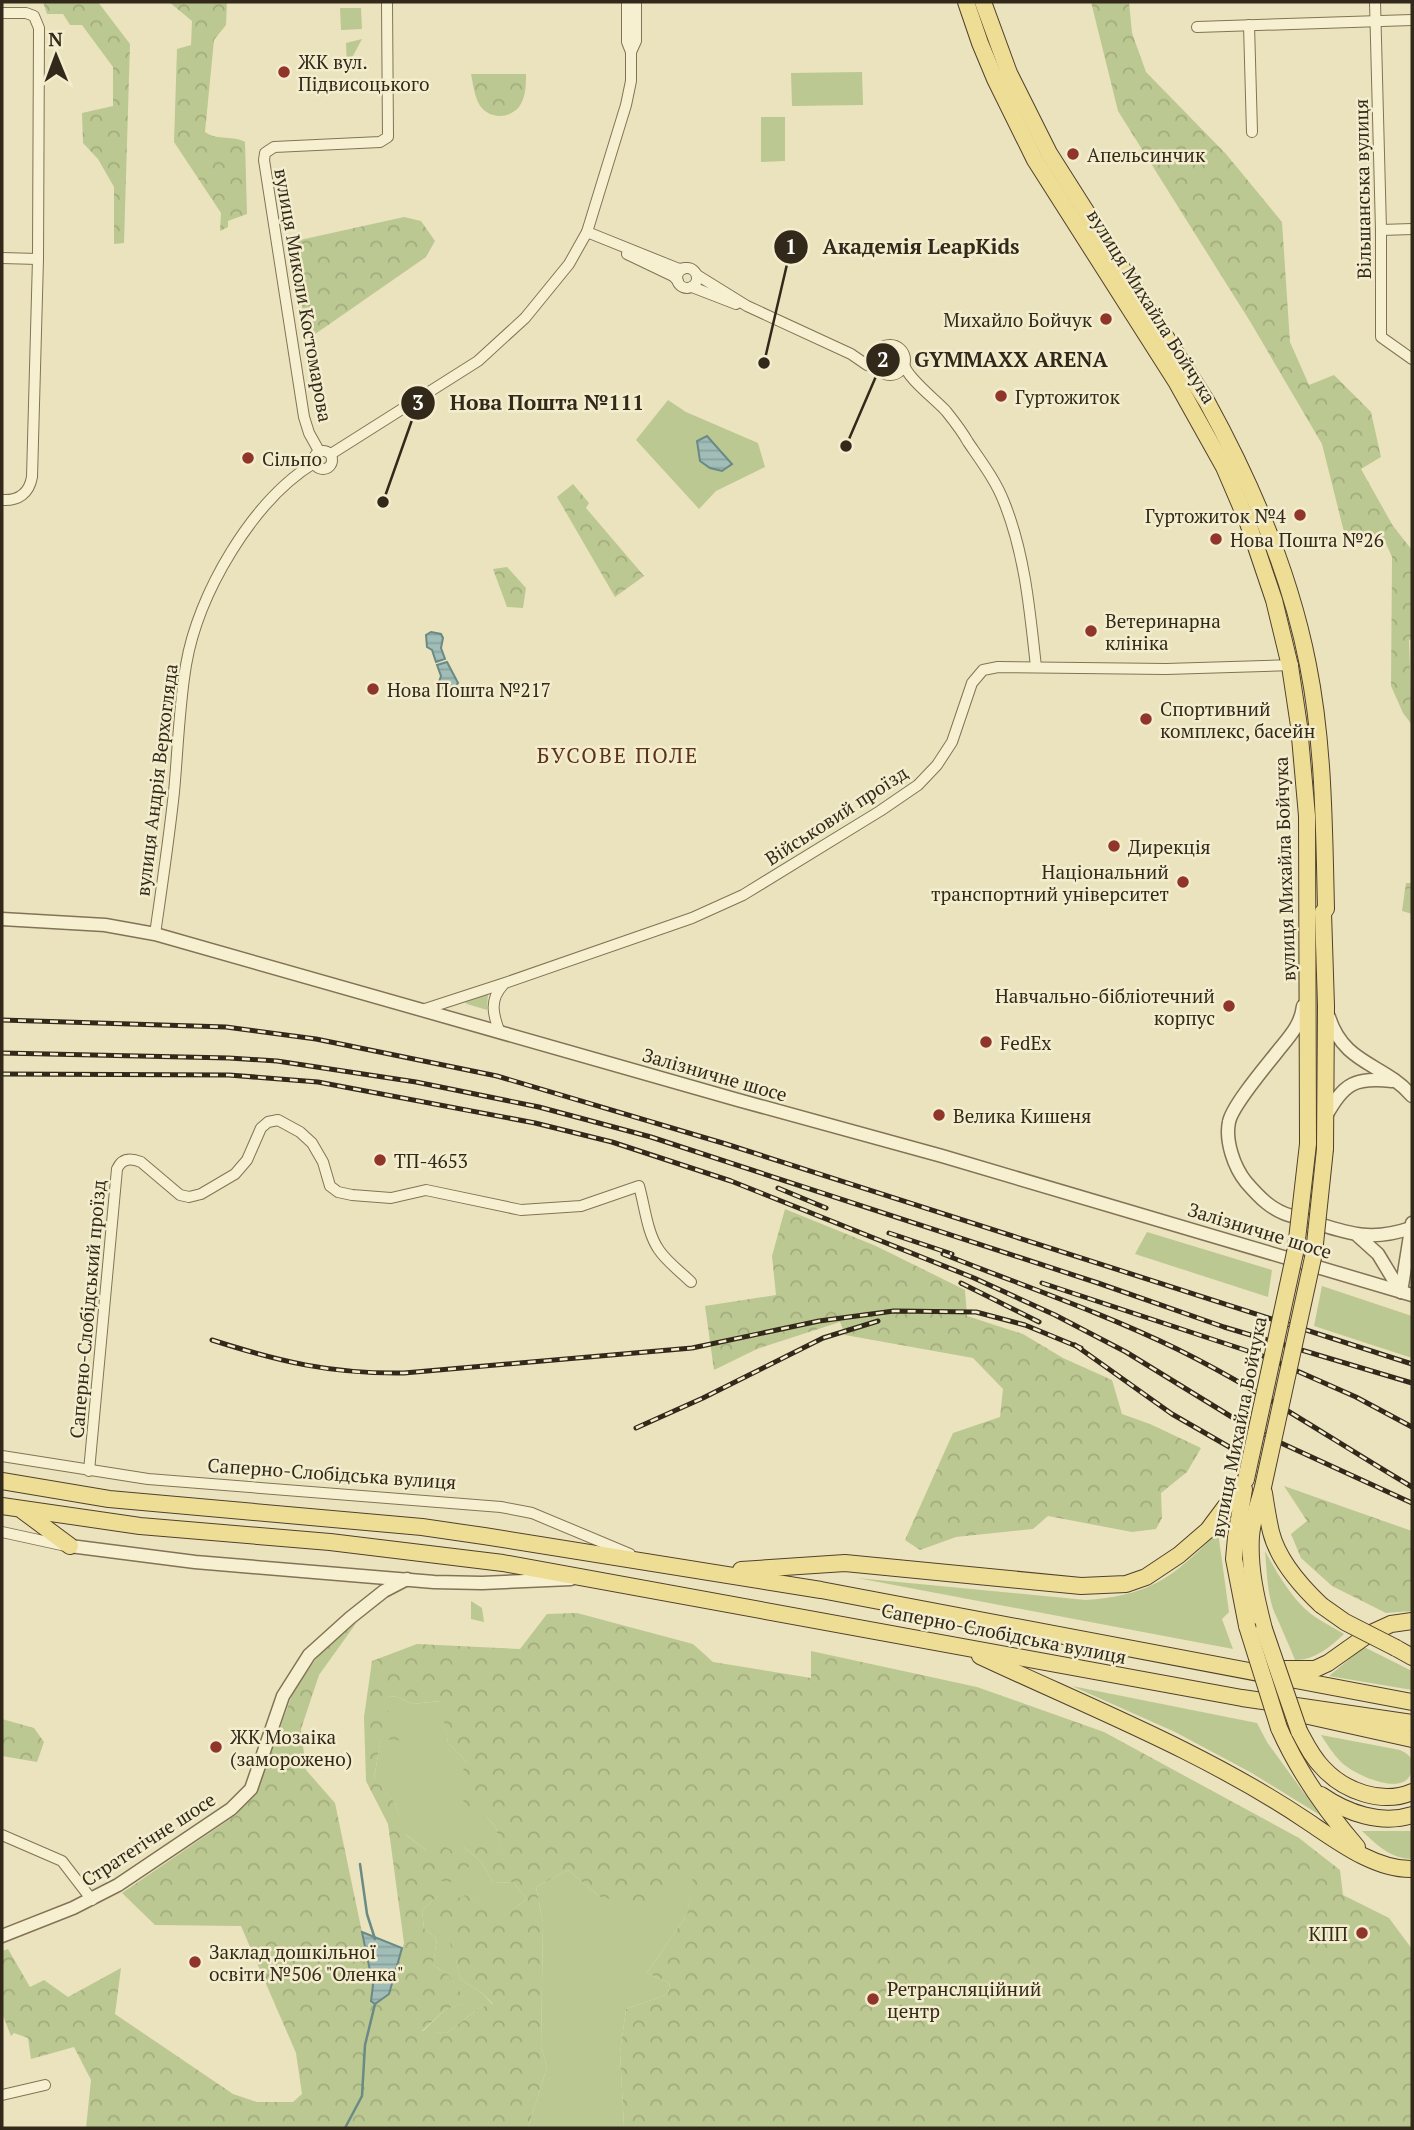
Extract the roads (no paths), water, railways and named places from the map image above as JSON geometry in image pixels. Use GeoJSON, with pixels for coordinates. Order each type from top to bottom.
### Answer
{"type":"FeatureCollection","features":[{"type":"Feature","properties":{"kind":"main road","name":"вулиця Михайла Бойчука"},"geometry":{"type":"LineString","coordinates":[[967,2],[990,67],[1035,160],[1177,383],[1224,467],[1248,523],[1271,590],[1290,666],[1299,726],[1307,816],[1308,1144],[1296,1248],[1247,1479],[1234,1559],[1247,1626],[1279,1728],[1299,1768],[1341,1828],[1365,1856]]}},
{"type":"Feature","properties":{"kind":"main road","name":"вулиця Михайла Бойчука"},"geometry":{"type":"LineString","coordinates":[[983,2],[1009,73],[1049,153],[1207,402],[1238,460],[1290,596],[1308,665],[1317,726],[1322,795],[1326,1006],[1325,1149],[1314,1253],[1251,1533],[1251,1559],[1254,1589],[1264,1629],[1299,1731],[1311,1753],[1332,1777],[1355,1790],[1390,1798],[1412,1792]]}},
{"type":"Feature","properties":{"kind":"main road"},"geometry":{"type":"LineString","coordinates":[[696,1570],[748,1570],[845,1563],[1081,1586],[1126,1584],[1146,1577],[1179,1555],[1208,1530],[1247,1479]]}},
{"type":"Feature","properties":{"kind":"main road","name":"Саперно-Слобідська вулиця"},"geometry":{"type":"LineString","coordinates":[[2,1481],[135,1502],[422,1528],[696,1570],[821,1590],[1412,1702]]}},
{"type":"Feature","properties":{"kind":"main road"},"geometry":{"type":"LineString","coordinates":[[1263,1487],[1271,1534],[1303,1587],[1321,1605],[1345,1622],[1412,1657]]}},
{"type":"Feature","properties":{"kind":"main road","name":"Саперно-Слобідська вулиця"},"geometry":{"type":"LineString","coordinates":[[2,1506],[140,1527],[408,1551],[589,1578],[1242,1698],[1412,1723]]}},
{"type":"Feature","properties":{"kind":"main road"},"geometry":{"type":"LineString","coordinates":[[21,1510],[70,1546]]}},
{"type":"Feature","properties":{"kind":"main road"},"geometry":{"type":"LineString","coordinates":[[1211,1664],[1271,1669],[1315,1669],[1391,1623],[1412,1621]]}},
{"type":"Feature","properties":{"kind":"main road"},"geometry":{"type":"LineString","coordinates":[[961,1647],[1178,1747],[1262,1790],[1317,1828],[1365,1856],[1391,1866],[1412,1869]]}},
{"type":"Feature","properties":{"kind":"main road"},"geometry":{"type":"LineString","coordinates":[[1242,1698],[1321,1721],[1412,1739]]}},
{"type":"Feature","properties":{"kind":"main road"},"geometry":{"type":"LineString","coordinates":[[1317,1792],[1356,1814]]}},
{"type":"Feature","properties":{"kind":"main road"},"geometry":{"type":"LineString","coordinates":[[1341,1828],[1340,1818],[1345,1813],[1384,1818],[1412,1815]]}},
{"type":"Feature","properties":{"kind":"street","name":"вулиця Миколи Костомарова"},"geometry":{"type":"LineString","coordinates":[[319,451],[304,417],[264,160],[269,149],[274,147],[380,142],[388,137],[387,2]]}},
{"type":"Feature","properties":{"kind":"street"},"geometry":{"type":"LineString","coordinates":[[331,454],[478,361],[525,318],[569,264],[587,232],[626,105],[631,81],[627,2]]}},
{"type":"Feature","properties":{"kind":"street"},"geometry":{"type":"LineString","coordinates":[[631,52],[636,41],[636,2]]}},
{"type":"Feature","properties":{"kind":"street","name":"Вільшанська вулиця"},"geometry":{"type":"LineString","coordinates":[[1375,2],[1381,337],[1412,359]]}},
{"type":"Feature","properties":{"kind":"street"},"geometry":{"type":"LineString","coordinates":[[2,13],[26,13],[34,16],[39,28],[38,259],[32,477],[24,495],[17,499],[3,500]]}},
{"type":"Feature","properties":{"kind":"street"},"geometry":{"type":"LineString","coordinates":[[1197,27],[1412,20]]}},
{"type":"Feature","properties":{"kind":"street"},"geometry":{"type":"LineString","coordinates":[[1249,25],[1252,132]]}},
{"type":"Feature","properties":{"kind":"street"},"geometry":{"type":"LineString","coordinates":[[1381,230],[1412,229]]}},
{"type":"Feature","properties":{"kind":"street"},"geometry":{"type":"LineString","coordinates":[[587,232],[679,269],[692,270],[747,306],[851,354],[867,365],[877,367]]}},
{"type":"Feature","properties":{"kind":"street"},"geometry":{"type":"LineString","coordinates":[[587,232],[673,276],[685,287],[747,306]]}},
{"type":"Feature","properties":{"kind":"street"},"geometry":{"type":"LineString","coordinates":[[2,258],[38,259]]}},
{"type":"Feature","properties":{"kind":"street"},"geometry":{"type":"LineString","coordinates":[[678,281],[680,271],[686,268]]}},
{"type":"Feature","properties":{"kind":"street"},"geometry":{"type":"LineString","coordinates":[[692,287],[696,282],[696,275]]}},
{"type":"Feature","properties":{"kind":"street"},"geometry":{"type":"LineString","coordinates":[[923,388],[892,374],[882,373],[877,367],[875,356],[881,348],[895,345],[902,352],[907,374],[923,388],[945,411],[968,441],[1004,501],[1018,544],[1036,667]]}},
{"type":"Feature","properties":{"kind":"street"},"geometry":{"type":"LineString","coordinates":[[851,354],[875,356]]}},
{"type":"Feature","properties":{"kind":"street"},"geometry":{"type":"LineString","coordinates":[[892,374],[901,370],[904,364]]}},
{"type":"Feature","properties":{"kind":"street"},"geometry":{"type":"LineString","coordinates":[[326,450],[331,454],[331,464],[327,468],[321,469],[314,463],[314,457],[319,451],[326,450]]}},
{"type":"Feature","properties":{"kind":"street","name":"вулиця Андрія Верхогляда"},"geometry":{"type":"LineString","coordinates":[[155,934],[167,853],[177,733],[187,662],[197,625],[216,580],[260,509],[291,479],[314,463]]}},
{"type":"Feature","properties":{"kind":"street","name":"Військовий проїзд"},"geometry":{"type":"LineString","coordinates":[[420,1010],[692,918],[743,895],[918,785],[937,765],[952,742],[972,683],[983,670],[998,667],[1166,669],[1308,665]]}},
{"type":"Feature","properties":{"kind":"street","name":"Залізничне шосе"},"geometry":{"type":"LineString","coordinates":[[2,919],[106,925],[155,934],[942,1156],[1407,1293]]}},
{"type":"Feature","properties":{"kind":"street"},"geometry":{"type":"LineString","coordinates":[[1308,962],[1299,1023],[1228,1120],[1228,1137],[1236,1165],[1242,1177],[1270,1206],[1283,1214],[1358,1236],[1387,1235],[1412,1225],[1407,1293]]}},
{"type":"Feature","properties":{"kind":"street"},"geometry":{"type":"LineString","coordinates":[[500,1033],[493,1013],[493,1002],[505,983]]}},
{"type":"Feature","properties":{"kind":"street"},"geometry":{"type":"LineString","coordinates":[[1326,1006],[1333,1029],[1352,1054],[1395,1081],[1412,1096]]}},
{"type":"Feature","properties":{"kind":"street"},"geometry":{"type":"LineString","coordinates":[[1326,1116],[1337,1095],[1359,1081],[1395,1081]]}},
{"type":"Feature","properties":{"kind":"street","name":"Саперно-Слобідський проїзд"},"geometry":{"type":"LineString","coordinates":[[89,1471],[117,1169],[126,1159],[141,1162],[180,1195],[190,1197],[201,1194],[234,1174],[247,1160],[261,1128],[268,1122],[278,1120],[300,1132],[312,1143],[323,1162],[330,1186],[338,1192],[352,1195],[391,1198],[426,1190],[521,1210],[581,1206],[639,1186],[656,1246],[691,1282]]}},
{"type":"Feature","properties":{"kind":"street"},"geometry":{"type":"LineString","coordinates":[[1358,1236],[1378,1254],[1407,1293]]}},
{"type":"Feature","properties":{"kind":"street","name":"Саперно-Слобідська вулиця"},"geometry":{"type":"LineString","coordinates":[[2,1456],[89,1471],[231,1486],[501,1507],[543,1517],[650,1563]]}},
{"type":"Feature","properties":{"kind":"street","name":"Саперно-Слобідська вулиця"},"geometry":{"type":"LineString","coordinates":[[2,1532],[70,1546],[207,1563],[407,1579],[482,1583],[589,1578]]}},
{"type":"Feature","properties":{"kind":"street","name":"Стратегічне шосе"},"geometry":{"type":"LineString","coordinates":[[2,1936],[92,1899],[126,1880],[209,1826],[244,1798],[256,1778],[283,1696],[309,1655],[384,1591],[407,1579]]}},
{"type":"Feature","properties":{"kind":"street"},"geometry":{"type":"LineString","coordinates":[[2,1835],[62,1861],[92,1899]]}},
{"type":"Feature","properties":{"kind":"street"},"geometry":{"type":"LineString","coordinates":[[2,2095],[44,2085]]}},
{"type":"Feature","properties":{"kind":"water"},"geometry":{"type":"Polygon","coordinates":[[[707,436],[732,464],[722,471],[710,468],[700,461],[697,441],[707,436]]]}},
{"type":"Feature","properties":{"kind":"water"},"geometry":{"type":"Polygon","coordinates":[[[431,632],[441,634],[443,638],[441,648],[445,659],[436,662],[432,650],[427,647],[426,635],[431,632]]]}},
{"type":"Feature","properties":{"kind":"water"},"geometry":{"type":"Polygon","coordinates":[[[447,662],[458,683],[448,692],[441,687],[437,665],[447,662]]]}},
{"type":"Feature","properties":{"kind":"water"},"geometry":{"type":"Polygon","coordinates":[[[362,1932],[402,1948],[389,1994],[375,2004],[371,2001],[373,1985],[362,1932]]]}},
{"type":"Feature","properties":{"kind":"waterway"},"geometry":{"type":"LineString","coordinates":[[360,1864],[367,1914],[375,1939]]}},
{"type":"Feature","properties":{"kind":"waterway"},"geometry":{"type":"LineString","coordinates":[[345,2128],[362,2096],[365,2045],[375,2004]]}},
{"type":"Feature","properties":{"kind":"railway"},"geometry":{"type":"LineString","coordinates":[[2,1020],[226,1027],[316,1039],[497,1076],[726,1144],[1412,1364]]}},
{"type":"Feature","properties":{"kind":"railway"},"geometry":{"type":"LineString","coordinates":[[2,1053],[277,1061],[416,1082],[539,1107],[651,1137],[1098,1283],[1224,1327],[1412,1383]]}},
{"type":"Feature","properties":{"kind":"railway"},"geometry":{"type":"LineString","coordinates":[[2,1074],[229,1075],[318,1082],[535,1123],[612,1142],[731,1181],[974,1278],[1055,1315],[1126,1352],[1235,1419],[1281,1443],[1412,1503]]}},
{"type":"Feature","properties":{"kind":"railway"},"geometry":{"type":"LineString","coordinates":[[778,1188],[826,1208]]}},
{"type":"Feature","properties":{"kind":"railway"},"geometry":{"type":"LineString","coordinates":[[889,1233],[952,1254]]}},
{"type":"Feature","properties":{"kind":"railway"},"geometry":{"type":"LineString","coordinates":[[943,1254],[1090,1311],[1177,1349],[1266,1398],[1412,1487]]}},
{"type":"Feature","properties":{"kind":"railway"},"geometry":{"type":"LineString","coordinates":[[961,1283],[1039,1322]]}},
{"type":"Feature","properties":{"kind":"railway"},"geometry":{"type":"LineString","coordinates":[[1042,1283],[1263,1356],[1356,1397],[1412,1427]]}},
{"type":"Feature","properties":{"kind":"railway"},"geometry":{"type":"LineString","coordinates":[[212,1340],[261,1355],[329,1369],[404,1373],[692,1348],[819,1321],[894,1311],[976,1312],[1025,1325],[1081,1348]]}},
{"type":"Feature","properties":{"kind":"railway"},"geometry":{"type":"LineString","coordinates":[[636,1428],[823,1338],[878,1321]]}},
{"type":"Feature","properties":{"kind":"railway"},"geometry":{"type":"LineString","coordinates":[[1075,1345],[1172,1414],[1245,1456]]}},
{"type":"Feature","properties":{"kind":"place","name":"ЖК вул. Підвисоцького"},"geometry":{"type":"Point","coordinates":[284,72]}},
{"type":"Feature","properties":{"kind":"place","name":"Апельсинчик"},"geometry":{"type":"Point","coordinates":[1073,154]}},
{"type":"Feature","properties":{"kind":"place","name":"Михайло Бойчук"},"geometry":{"type":"Point","coordinates":[1106,319]}},
{"type":"Feature","properties":{"kind":"place","name":"Академія LeapKids"},"geometry":{"type":"Point","coordinates":[764,363]}},
{"type":"Feature","properties":{"kind":"place","name":"Гуртожиток"},"geometry":{"type":"Point","coordinates":[1001,396]}},
{"type":"Feature","properties":{"kind":"place","name":"GYMMAXX ARENA"},"geometry":{"type":"Point","coordinates":[846,446]}},
{"type":"Feature","properties":{"kind":"place","name":"Сільпо"},"geometry":{"type":"Point","coordinates":[248,458]}},
{"type":"Feature","properties":{"kind":"place","name":"Нова Пошта №111"},"geometry":{"type":"Point","coordinates":[383,502]}},
{"type":"Feature","properties":{"kind":"place","name":"Гуртожиток №4"},"geometry":{"type":"Point","coordinates":[1300,515]}},
{"type":"Feature","properties":{"kind":"place","name":"Нова Пошта №26"},"geometry":{"type":"Point","coordinates":[1216,539]}},
{"type":"Feature","properties":{"kind":"place","name":"Ветеринарна клініка"},"geometry":{"type":"Point","coordinates":[1091,631]}},
{"type":"Feature","properties":{"kind":"place","name":"Нова Пошта №217"},"geometry":{"type":"Point","coordinates":[373,689]}},
{"type":"Feature","properties":{"kind":"place","name":"Спортивний комплекс, басейн"},"geometry":{"type":"Point","coordinates":[1146,719]}},
{"type":"Feature","properties":{"kind":"place","name":"Дирекція"},"geometry":{"type":"Point","coordinates":[1114,846]}},
{"type":"Feature","properties":{"kind":"place","name":"Національний транспортний університет"},"geometry":{"type":"Point","coordinates":[1183,882]}},
{"type":"Feature","properties":{"kind":"place","name":"Навчально-бібліотечний корпус"},"geometry":{"type":"Point","coordinates":[1229,1006]}},
{"type":"Feature","properties":{"kind":"place","name":"FedEx"},"geometry":{"type":"Point","coordinates":[986,1042]}},
{"type":"Feature","properties":{"kind":"place","name":"Велика Кишеня"},"geometry":{"type":"Point","coordinates":[939,1115]}},
{"type":"Feature","properties":{"kind":"place","name":"ТП-4653"},"geometry":{"type":"Point","coordinates":[380,1160]}},
{"type":"Feature","properties":{"kind":"place","name":"ЖК Мозаіка (заморожено)"},"geometry":{"type":"Point","coordinates":[216,1747]}},
{"type":"Feature","properties":{"kind":"place","name":"КПП"},"geometry":{"type":"Point","coordinates":[1362,1933]}},
{"type":"Feature","properties":{"kind":"place","name":"Заклад дошкільної освіти №506 \"Оленка\""},"geometry":{"type":"Point","coordinates":[195,1962]}},
{"type":"Feature","properties":{"kind":"place","name":"Ретрансляційний центр"},"geometry":{"type":"Point","coordinates":[873,1999]}},
{"type":"Feature","properties":{"kind":"district","name":"БУСОВЕ ПОЛЕ"},"geometry":{"type":"Point","coordinates":[618,755]}}]}
